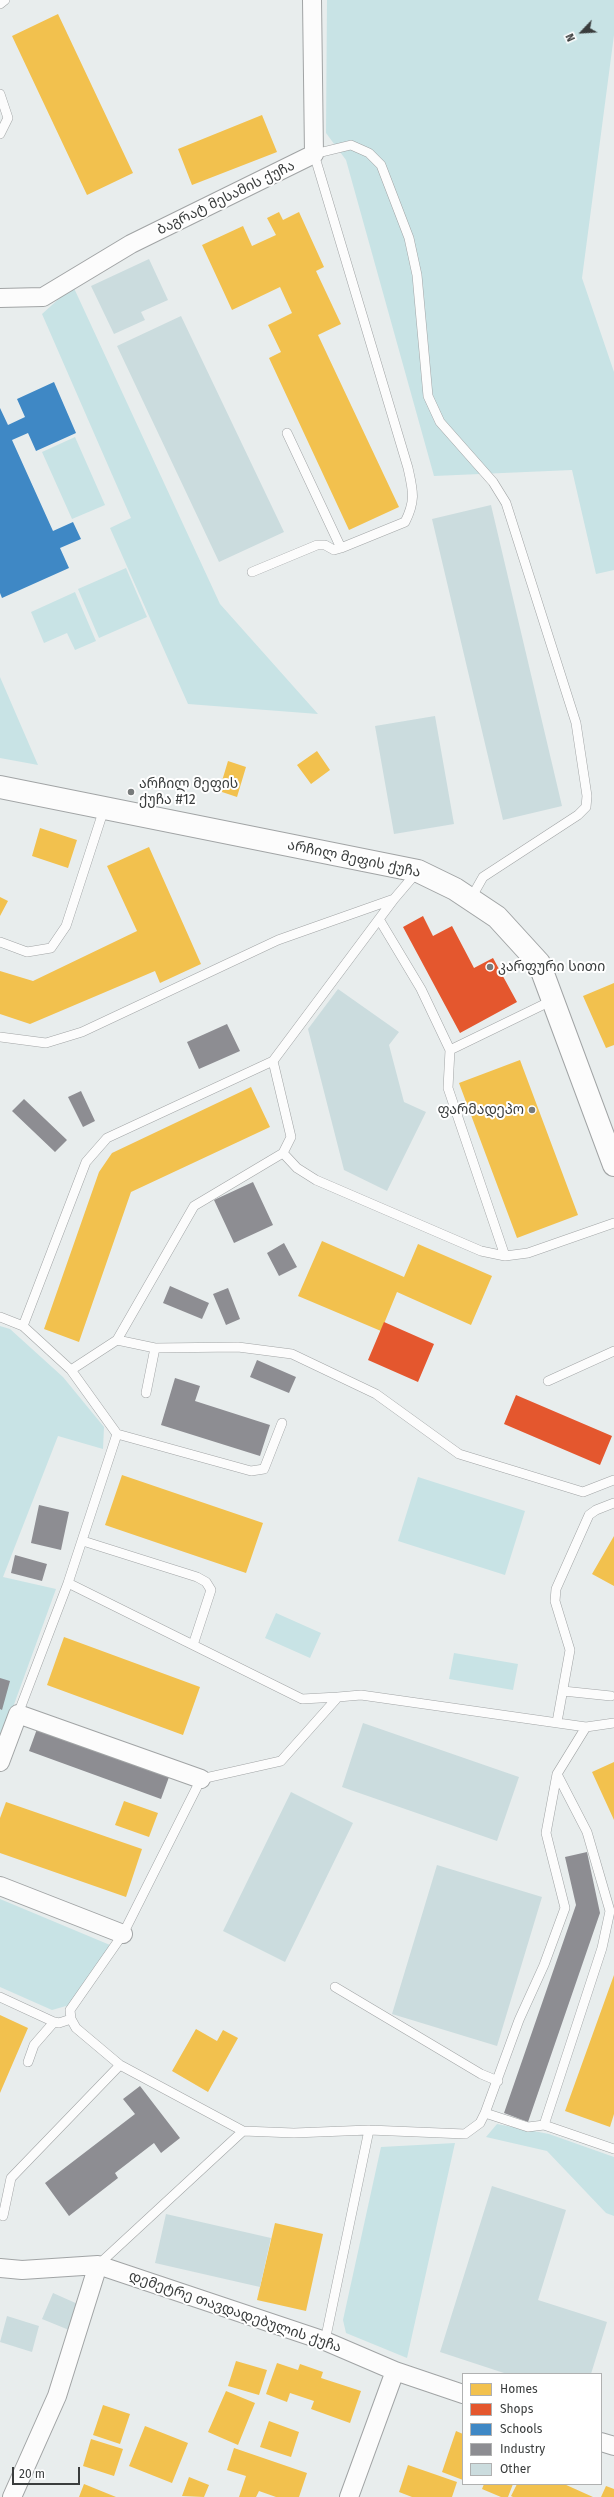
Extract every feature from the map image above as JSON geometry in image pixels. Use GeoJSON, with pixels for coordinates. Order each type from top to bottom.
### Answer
{"type":"FeatureCollection","features":[{"type":"Feature","properties":{"kind":"street"},"geometry":{"type":"LineString","coordinates":[[312,0],[314,154]]}},
{"type":"Feature","properties":{"kind":"street","name":"ბაგრატ მესამის ქუჩა"},"geometry":{"type":"LineString","coordinates":[[0,298],[43,297],[131,244],[314,154]]}},
{"type":"Feature","properties":{"kind":"street","name":"არჩილ მეფის ქუჩა"},"geometry":{"type":"LineString","coordinates":[[0,787],[418,871],[470,900],[497,917],[539,963],[614,1163]]}},
{"type":"Feature","properties":{"kind":"street"},"geometry":{"type":"LineString","coordinates":[[0,1762],[18,1714],[201,1779]]}},
{"type":"Feature","properties":{"kind":"street"},"geometry":{"type":"LineString","coordinates":[[0,1886],[123,1934]]}},
{"type":"Feature","properties":{"kind":"street"},"geometry":{"type":"LineString","coordinates":[[12,2497],[57,2396],[98,2265]]}},
{"type":"Feature","properties":{"kind":"street","name":"დემეტრე თავდადებულის ქუჩა"},"geometry":{"type":"LineString","coordinates":[[0,2268],[22,2270],[98,2265],[325,2341],[395,2371],[462,2394]]}},
{"type":"Feature","properties":{"kind":"street"},"geometry":{"type":"LineString","coordinates":[[349,2497],[395,2371]]}},
{"type":"Feature","properties":{"kind":"street"},"geometry":{"type":"LineString","coordinates":[[602,2442],[614,2446]]}},
{"type":"Feature","properties":{"kind":"lane"},"geometry":{"type":"LineString","coordinates":[[0,4],[5,0]]}},
{"type":"Feature","properties":{"kind":"lane"},"geometry":{"type":"LineString","coordinates":[[0,94],[8,118],[0,134]]}},
{"type":"Feature","properties":{"kind":"lane"},"geometry":{"type":"LineString","coordinates":[[252,572],[318,545],[325,545],[334,550],[405,522],[414,498],[408,468],[314,154],[351,145],[369,153],[381,165],[409,238],[416,275],[428,396],[440,422],[493,482],[506,503],[576,723],[587,796],[586,807],[578,815],[483,877],[470,900]]}},
{"type":"Feature","properties":{"kind":"lane"},"geometry":{"type":"LineString","coordinates":[[287,433],[341,548]]}},
{"type":"Feature","properties":{"kind":"lane"},"geometry":{"type":"LineString","coordinates":[[0,942],[27,952],[52,948],[66,926],[104,809]]}},
{"type":"Feature","properties":{"kind":"lane"},"geometry":{"type":"LineString","coordinates":[[23,1326],[86,1162],[107,1138],[273,1061],[394,898],[418,871]]}},
{"type":"Feature","properties":{"kind":"lane"},"geometry":{"type":"LineString","coordinates":[[0,1037],[46,1043],[82,1032],[278,940],[394,898]]}},
{"type":"Feature","properties":{"kind":"lane"},"geometry":{"type":"LineString","coordinates":[[379,919],[421,989],[450,1050],[448,1088],[505,1256]]}},
{"type":"Feature","properties":{"kind":"lane"},"geometry":{"type":"LineString","coordinates":[[450,1050],[553,1000]]}},
{"type":"Feature","properties":{"kind":"lane"},"geometry":{"type":"LineString","coordinates":[[71,1370],[117,1340],[194,1206],[283,1152],[291,1137],[273,1061]]}},
{"type":"Feature","properties":{"kind":"lane"},"geometry":{"type":"LineString","coordinates":[[283,1152],[297,1168],[316,1180],[482,1251],[505,1256],[528,1253],[614,1223]]}},
{"type":"Feature","properties":{"kind":"lane"},"geometry":{"type":"LineString","coordinates":[[0,1317],[23,1326],[71,1370],[117,1434],[251,1471],[264,1469],[282,1422]]}},
{"type":"Feature","properties":{"kind":"lane"},"geometry":{"type":"LineString","coordinates":[[117,1340],[155,1348],[238,1346],[292,1354],[376,1394],[459,1454],[583,1492],[614,1480]]}},
{"type":"Feature","properties":{"kind":"lane"},"geometry":{"type":"LineString","coordinates":[[146,1393],[155,1348]]}},
{"type":"Feature","properties":{"kind":"lane"},"geometry":{"type":"LineString","coordinates":[[548,1381],[614,1351]]}},
{"type":"Feature","properties":{"kind":"lane"},"geometry":{"type":"LineString","coordinates":[[18,1714],[83,1541],[117,1434]]}},
{"type":"Feature","properties":{"kind":"lane"},"geometry":{"type":"LineString","coordinates":[[557,1722],[570,1650],[555,1601],[556,1589],[589,1515],[596,1510],[614,1503]]}},
{"type":"Feature","properties":{"kind":"lane"},"geometry":{"type":"LineString","coordinates":[[83,1541],[197,1577],[206,1582],[211,1590],[193,1645]]}},
{"type":"Feature","properties":{"kind":"lane"},"geometry":{"type":"LineString","coordinates":[[68,1583],[302,1699],[361,1695],[586,1727],[614,1722]]}},
{"type":"Feature","properties":{"kind":"lane"},"geometry":{"type":"LineString","coordinates":[[563,1691],[611,1696]]}},
{"type":"Feature","properties":{"kind":"lane"},"geometry":{"type":"LineString","coordinates":[[338,1696],[281,1762],[201,1779],[123,1934],[70,2010],[71,2019],[76,2028],[120,2065],[243,2131],[294,2133],[369,2130],[465,2134],[480,2123],[498,2081],[519,2020],[544,1965],[565,1908],[546,1833],[557,1774],[586,1727]]}},
{"type":"Feature","properties":{"kind":"lane"},"geometry":{"type":"LineString","coordinates":[[544,2125],[602,1948],[610,1911],[587,1832],[557,1774]]}},
{"type":"Feature","properties":{"kind":"lane"},"geometry":{"type":"LineString","coordinates":[[335,1987],[481,2074],[498,2081]]}},
{"type":"Feature","properties":{"kind":"lane"},"geometry":{"type":"LineString","coordinates":[[0,1997],[54,2022],[59,2023],[71,2019]]}},
{"type":"Feature","properties":{"kind":"lane"},"geometry":{"type":"LineString","coordinates":[[28,2062],[34,2045],[54,2022]]}},
{"type":"Feature","properties":{"kind":"lane"},"geometry":{"type":"LineString","coordinates":[[3,2216],[11,2178],[120,2065]]}},
{"type":"Feature","properties":{"kind":"lane"},"geometry":{"type":"LineString","coordinates":[[485,2113],[528,2127],[544,2125],[614,2149]]}},
{"type":"Feature","properties":{"kind":"lane"},"geometry":{"type":"LineString","coordinates":[[325,2341],[369,2130]]}},
{"type":"Feature","properties":{"kind":"lane"},"geometry":{"type":"LineString","coordinates":[[98,2265],[243,2131]]}},
{"type":"Feature","properties":{"kind":"shaded area"},"geometry":{"type":"Polygon","coordinates":[[[327,0],[614,0],[614,35],[582,278],[614,372],[614,570],[596,574],[572,470],[434,476],[346,160],[326,133],[327,0]]]}},
{"type":"Feature","properties":{"kind":"shaded area"},"geometry":{"type":"Polygon","coordinates":[[[73,286],[220,604],[318,714],[188,704],[110,528],[131,518],[42,314],[73,286]]]}},
{"type":"Feature","properties":{"kind":"shaded area"},"geometry":{"type":"Polygon","coordinates":[[[75,437],[105,505],[72,519],[42,452],[75,437]]]}},
{"type":"Feature","properties":{"kind":"shaded area"},"geometry":{"type":"Polygon","coordinates":[[[126,568],[147,617],[99,638],[78,589],[126,568]]]}},
{"type":"Feature","properties":{"kind":"shaded area"},"geometry":{"type":"Polygon","coordinates":[[[75,592],[96,641],[75,650],[67,633],[44,643],[31,612],[75,592]]]}},
{"type":"Feature","properties":{"kind":"shaded area"},"geometry":{"type":"Polygon","coordinates":[[[0,677],[38,765],[0,758],[0,677]]]}},
{"type":"Feature","properties":{"kind":"shaded area"},"geometry":{"type":"Polygon","coordinates":[[[0,1326],[10,1329],[63,1377],[104,1427],[103,1449],[58,1436],[3,1577],[56,1589],[0,1743],[0,1326]]]}},
{"type":"Feature","properties":{"kind":"shaded area"},"geometry":{"type":"Polygon","coordinates":[[[418,1477],[525,1511],[505,1575],[398,1541],[418,1477]]]}},
{"type":"Feature","properties":{"kind":"shaded area"},"geometry":{"type":"Polygon","coordinates":[[[276,1613],[321,1633],[310,1658],[265,1638],[276,1613]]]}},
{"type":"Feature","properties":{"kind":"shaded area"},"geometry":{"type":"Polygon","coordinates":[[[454,1653],[518,1664],[513,1690],[449,1679],[454,1653]]]}},
{"type":"Feature","properties":{"kind":"shaded area"},"geometry":{"type":"Polygon","coordinates":[[[0,1899],[110,1945],[73,2004],[52,2010],[0,1987],[0,1899]]]}},
{"type":"Feature","properties":{"kind":"shaded area"},"geometry":{"type":"Polygon","coordinates":[[[497,2124],[549,2134],[614,2157],[614,2216],[606,2213],[547,2151],[486,2137],[497,2124]]]}},
{"type":"Feature","properties":{"kind":"shaded area"},"geometry":{"type":"Polygon","coordinates":[[[455,2143],[407,2358],[346,2333],[343,2320],[381,2147],[455,2143]]]}},
{"type":"Feature","properties":{"kind":"building: Homes"},"geometry":{"type":"Polygon","coordinates":[[[58,14],[133,173],[87,195],[12,36],[58,14]]]}},
{"type":"Feature","properties":{"kind":"building: Homes"},"geometry":{"type":"Polygon","coordinates":[[[262,115],[277,152],[192,185],[178,149],[262,115]]]}},
{"type":"Feature","properties":{"kind":"building: Homes"},"geometry":{"type":"Polygon","coordinates":[[[279,212],[283,220],[299,212],[324,267],[316,271],[341,324],[318,335],[399,507],[349,530],[269,358],[281,352],[268,325],[292,313],[280,287],[232,310],[202,245],[243,226],[252,246],[276,235],[267,218],[279,212]]]}},
{"type":"Feature","properties":{"kind":"building: Homes"},"geometry":{"type":"Polygon","coordinates":[[[317,751],[330,770],[311,784],[297,765],[317,751]]]}},
{"type":"Feature","properties":{"kind":"building: Homes"},"geometry":{"type":"Polygon","coordinates":[[[228,761],[246,767],[237,797],[219,791],[228,761]]]}},
{"type":"Feature","properties":{"kind":"building: Homes"},"geometry":{"type":"Polygon","coordinates":[[[40,828],[77,840],[68,868],[32,856],[40,828]]]}},
{"type":"Feature","properties":{"kind":"building: Homes"},"geometry":{"type":"Polygon","coordinates":[[[149,847],[201,964],[160,983],[155,971],[30,1024],[0,1014],[0,971],[33,981],[137,931],[107,866],[149,847]]]}},
{"type":"Feature","properties":{"kind":"building: Homes"},"geometry":{"type":"Polygon","coordinates":[[[0,897],[8,901],[0,916],[0,897]]]}},
{"type":"Feature","properties":{"kind":"building: Homes"},"geometry":{"type":"Polygon","coordinates":[[[614,983],[614,1045],[606,1048],[583,996],[614,983]]]}},
{"type":"Feature","properties":{"kind":"building: Homes"},"geometry":{"type":"Polygon","coordinates":[[[520,1060],[578,1215],[517,1238],[459,1083],[520,1060]]]}},
{"type":"Feature","properties":{"kind":"building: Homes"},"geometry":{"type":"Polygon","coordinates":[[[251,1087],[270,1127],[131,1192],[79,1342],[44,1329],[99,1172],[112,1153],[251,1087]]]}},
{"type":"Feature","properties":{"kind":"building: Homes"},"geometry":{"type":"Polygon","coordinates":[[[322,1241],[404,1277],[418,1244],[492,1276],[471,1325],[397,1292],[381,1331],[298,1296],[322,1241]]]}},
{"type":"Feature","properties":{"kind":"building: Homes"},"geometry":{"type":"Polygon","coordinates":[[[122,1475],[263,1523],[246,1573],[105,1525],[122,1475]]]}},
{"type":"Feature","properties":{"kind":"building: Homes"},"geometry":{"type":"Polygon","coordinates":[[[614,1536],[614,1586],[592,1574],[614,1536]]]}},
{"type":"Feature","properties":{"kind":"building: Homes"},"geometry":{"type":"Polygon","coordinates":[[[64,1637],[200,1687],[183,1735],[47,1685],[64,1637]]]}},
{"type":"Feature","properties":{"kind":"building: Homes"},"geometry":{"type":"Polygon","coordinates":[[[614,1762],[614,1820],[592,1772],[614,1762]]]}},
{"type":"Feature","properties":{"kind":"building: Homes"},"geometry":{"type":"Polygon","coordinates":[[[124,1801],[158,1813],[149,1837],[115,1825],[124,1801]]]}},
{"type":"Feature","properties":{"kind":"building: Homes"},"geometry":{"type":"Polygon","coordinates":[[[6,1802],[142,1849],[126,1897],[0,1853],[0,1818],[6,1802]]]}},
{"type":"Feature","properties":{"kind":"building: Homes"},"geometry":{"type":"Polygon","coordinates":[[[614,1975],[614,2114],[610,2127],[565,2111],[614,1975]]]}},
{"type":"Feature","properties":{"kind":"building: Homes"},"geometry":{"type":"Polygon","coordinates":[[[0,2015],[28,2028],[0,2093],[0,2015]]]}},
{"type":"Feature","properties":{"kind":"building: Homes"},"geometry":{"type":"Polygon","coordinates":[[[196,2029],[217,2041],[223,2030],[238,2038],[208,2092],[172,2071],[196,2029]]]}},
{"type":"Feature","properties":{"kind":"building: Homes"},"geometry":{"type":"Polygon","coordinates":[[[275,2223],[323,2234],[306,2311],[257,2300],[275,2223]]]}},
{"type":"Feature","properties":{"kind":"building: Homes"},"geometry":{"type":"Polygon","coordinates":[[[236,2361],[267,2370],[259,2395],[228,2386],[236,2361]]]}},
{"type":"Feature","properties":{"kind":"building: Homes"},"geometry":{"type":"Polygon","coordinates":[[[277,2363],[298,2370],[300,2364],[323,2372],[321,2378],[361,2391],[350,2423],[311,2409],[314,2401],[290,2393],[287,2402],[266,2394],[277,2363]]]}},
{"type":"Feature","properties":{"kind":"building: Homes"},"geometry":{"type":"Polygon","coordinates":[[[226,2391],[255,2403],[238,2445],[208,2432],[226,2391]]]}},
{"type":"Feature","properties":{"kind":"building: Homes"},"geometry":{"type":"Polygon","coordinates":[[[103,2405],[130,2414],[120,2444],[93,2435],[103,2405]]]}},
{"type":"Feature","properties":{"kind":"building: Homes"},"geometry":{"type":"Polygon","coordinates":[[[269,2421],[299,2432],[291,2457],[260,2447],[269,2421]]]}},
{"type":"Feature","properties":{"kind":"building: Homes"},"geometry":{"type":"Polygon","coordinates":[[[145,2426],[188,2443],[172,2483],[129,2466],[145,2426]]]}},
{"type":"Feature","properties":{"kind":"building: Homes"},"geometry":{"type":"Polygon","coordinates":[[[456,2431],[462,2434],[462,2480],[442,2472],[456,2431]]]}},
{"type":"Feature","properties":{"kind":"building: Homes"},"geometry":{"type":"Polygon","coordinates":[[[91,2439],[123,2449],[114,2476],[83,2466],[91,2439]]]}},
{"type":"Feature","properties":{"kind":"building: Homes"},"geometry":{"type":"Polygon","coordinates":[[[234,2448],[307,2473],[299,2497],[276,2497],[259,2491],[256,2497],[239,2497],[246,2476],[227,2470],[234,2448]]]}},
{"type":"Feature","properties":{"kind":"building: Homes"},"geometry":{"type":"Polygon","coordinates":[[[408,2465],[457,2482],[452,2497],[412,2497],[399,2492],[408,2465]]]}},
{"type":"Feature","properties":{"kind":"building: Homes"},"geometry":{"type":"Polygon","coordinates":[[[189,2477],[209,2485],[204,2497],[182,2496],[189,2477]]]}},
{"type":"Feature","properties":{"kind":"building: Homes"},"geometry":{"type":"Polygon","coordinates":[[[84,2484],[116,2497],[79,2497],[84,2484]]]}},
{"type":"Feature","properties":{"kind":"building: Homes"},"geometry":{"type":"Polygon","coordinates":[[[484,2485],[513,2485],[508,2497],[501,2497],[482,2489],[484,2485]]]}},
{"type":"Feature","properties":{"kind":"building: Homes"},"geometry":{"type":"Polygon","coordinates":[[[516,2485],[566,2485],[593,2497],[513,2497],[511,2496],[516,2485]]]}},
{"type":"Feature","properties":{"kind":"building: Homes"},"geometry":{"type":"Polygon","coordinates":[[[606,2486],[614,2489],[614,2497],[601,2497],[606,2486]]]}},
{"type":"Feature","properties":{"kind":"building: Shops"},"geometry":{"type":"Polygon","coordinates":[[[423,916],[433,936],[452,926],[474,968],[493,958],[517,1002],[460,1033],[403,927],[423,916]]]}},
{"type":"Feature","properties":{"kind":"building: Shops"},"geometry":{"type":"Polygon","coordinates":[[[384,1322],[434,1344],[418,1382],[368,1360],[384,1322]]]}},
{"type":"Feature","properties":{"kind":"building: Shops"},"geometry":{"type":"Polygon","coordinates":[[[516,1395],[612,1436],[600,1465],[504,1424],[516,1395]]]}},
{"type":"Feature","properties":{"kind":"building: Schools"},"geometry":{"type":"Polygon","coordinates":[[[54,382],[76,433],[36,451],[28,433],[12,440],[53,531],[73,522],[81,539],[60,548],[69,568],[2,598],[0,593],[0,408],[8,425],[25,417],[17,399],[54,382]]]}},
{"type":"Feature","properties":{"kind":"building: Industry"},"geometry":{"type":"Polygon","coordinates":[[[227,1024],[240,1051],[199,1069],[187,1042],[227,1024]]]}},
{"type":"Feature","properties":{"kind":"building: Industry"},"geometry":{"type":"Polygon","coordinates":[[[81,1091],[95,1121],[83,1127],[68,1097],[81,1091]]]}},
{"type":"Feature","properties":{"kind":"building: Industry"},"geometry":{"type":"Polygon","coordinates":[[[24,1099],[67,1140],[55,1152],[12,1111],[24,1099]]]}},
{"type":"Feature","properties":{"kind":"building: Industry"},"geometry":{"type":"Polygon","coordinates":[[[253,1182],[273,1225],[234,1243],[214,1200],[253,1182]]]}},
{"type":"Feature","properties":{"kind":"building: Industry"},"geometry":{"type":"Polygon","coordinates":[[[284,1243],[297,1267],[279,1276],[267,1253],[284,1243]]]}},
{"type":"Feature","properties":{"kind":"building: Industry"},"geometry":{"type":"Polygon","coordinates":[[[170,1286],[209,1303],[202,1319],[163,1303],[170,1286]]]}},
{"type":"Feature","properties":{"kind":"building: Industry"},"geometry":{"type":"Polygon","coordinates":[[[228,1288],[240,1319],[226,1325],[213,1294],[228,1288]]]}},
{"type":"Feature","properties":{"kind":"building: Industry"},"geometry":{"type":"Polygon","coordinates":[[[257,1360],[296,1377],[289,1393],[250,1377],[257,1360]]]}},
{"type":"Feature","properties":{"kind":"building: Industry"},"geometry":{"type":"Polygon","coordinates":[[[175,1378],[200,1386],[195,1401],[270,1425],[260,1456],[161,1425],[175,1378]]]}},
{"type":"Feature","properties":{"kind":"building: Industry"},"geometry":{"type":"Polygon","coordinates":[[[39,1505],[69,1512],[61,1550],[31,1543],[39,1505]]]}},
{"type":"Feature","properties":{"kind":"building: Industry"},"geometry":{"type":"Polygon","coordinates":[[[15,1555],[47,1564],[42,1581],[11,1573],[15,1555]]]}},
{"type":"Feature","properties":{"kind":"building: Industry"},"geometry":{"type":"Polygon","coordinates":[[[0,1678],[10,1681],[2,1710],[0,1709],[0,1678]]]}},
{"type":"Feature","properties":{"kind":"building: Industry"},"geometry":{"type":"Polygon","coordinates":[[[37,1729],[169,1777],[161,1799],[29,1751],[37,1729]]]}},
{"type":"Feature","properties":{"kind":"building: Industry"},"geometry":{"type":"Polygon","coordinates":[[[587,1852],[600,1913],[528,2122],[504,2113],[576,1905],[565,1857],[587,1852]]]}},
{"type":"Feature","properties":{"kind":"building: Industry"},"geometry":{"type":"Polygon","coordinates":[[[140,2086],[180,2138],[161,2153],[154,2143],[115,2173],[118,2178],[69,2216],[45,2183],[135,2114],[123,2099],[140,2086]]]}},
{"type":"Feature","properties":{"kind":"building: Other"},"geometry":{"type":"Polygon","coordinates":[[[149,259],[168,300],[141,312],[145,320],[114,334],[91,286],[149,259]]]}},
{"type":"Feature","properties":{"kind":"building: Other"},"geometry":{"type":"Polygon","coordinates":[[[181,316],[284,532],[219,562],[117,346],[181,316]]]}},
{"type":"Feature","properties":{"kind":"building: Other"},"geometry":{"type":"Polygon","coordinates":[[[491,505],[562,806],[503,820],[432,519],[491,505]]]}},
{"type":"Feature","properties":{"kind":"building: Other"},"geometry":{"type":"Polygon","coordinates":[[[435,716],[454,824],[394,834],[375,726],[435,716]]]}},
{"type":"Feature","properties":{"kind":"building: Other"},"geometry":{"type":"Polygon","coordinates":[[[338,989],[399,1032],[389,1045],[404,1102],[426,1112],[387,1191],[344,1170],[308,1029],[338,989]]]}},
{"type":"Feature","properties":{"kind":"building: Other"},"geometry":{"type":"Polygon","coordinates":[[[363,1723],[519,1777],[497,1841],[342,1787],[363,1723]]]}},
{"type":"Feature","properties":{"kind":"building: Other"},"geometry":{"type":"Polygon","coordinates":[[[291,1792],[353,1823],[285,1962],[223,1931],[291,1792]]]}},
{"type":"Feature","properties":{"kind":"building: Other"},"geometry":{"type":"Polygon","coordinates":[[[437,1865],[542,1897],[497,2046],[392,2014],[437,1865]]]}},
{"type":"Feature","properties":{"kind":"building: Other"},"geometry":{"type":"Polygon","coordinates":[[[492,2186],[566,2210],[538,2300],[607,2322],[591,2373],[504,2373],[440,2352],[492,2186]]]}},
{"type":"Feature","properties":{"kind":"building: Other"},"geometry":{"type":"Polygon","coordinates":[[[166,2214],[271,2238],[260,2287],[155,2263],[166,2214]]]}},
{"type":"Feature","properties":{"kind":"building: Other"},"geometry":{"type":"Polygon","coordinates":[[[53,2293],[80,2305],[69,2330],[42,2319],[53,2293]]]}},
{"type":"Feature","properties":{"kind":"building: Other"},"geometry":{"type":"Polygon","coordinates":[[[7,2316],[39,2326],[32,2352],[0,2342],[7,2316]]]}},
{"type":"Feature","properties":{"kind":"place","name":"არჩილ მეფის ქუჩა #12"},"geometry":{"type":"Point","coordinates":[131,792]}},
{"type":"Feature","properties":{"kind":"place","name":"კარფური სითი"},"geometry":{"type":"Point","coordinates":[490,967]}},
{"type":"Feature","properties":{"kind":"place","name":"ფარმადეპო"},"geometry":{"type":"Point","coordinates":[532,1110]}}]}
